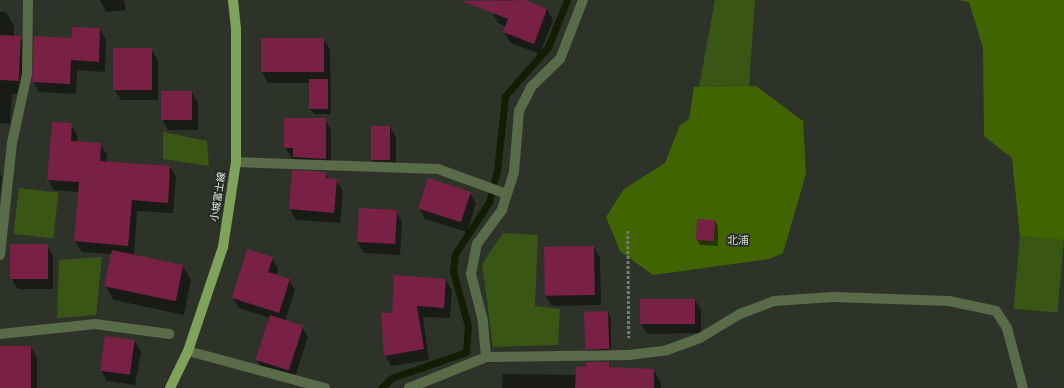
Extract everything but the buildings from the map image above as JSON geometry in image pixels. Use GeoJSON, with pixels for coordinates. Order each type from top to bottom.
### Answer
{"type":"FeatureCollection","features":[{"type":"Feature","properties":{"kind":"main road","name":"小城富士線"},"geometry":{"type":"LineString","coordinates":[[170,388],[188,351],[223,247],[236,162],[236,29],[233,0]]}},
{"type":"Feature","properties":{"kind":"street"},"geometry":{"type":"LineString","coordinates":[[0,255],[12,143],[26,74],[28,0]]}},
{"type":"Feature","properties":{"kind":"street"},"geometry":{"type":"LineString","coordinates":[[486,357],[483,320],[471,274],[477,244],[502,210],[514,172],[519,111],[531,86],[560,59],[583,0]]}},
{"type":"Feature","properties":{"kind":"street"},"geometry":{"type":"LineString","coordinates":[[236,162],[438,169],[482,183],[507,194]]}},
{"type":"Feature","properties":{"kind":"street"},"geometry":{"type":"LineString","coordinates":[[409,388],[486,357],[629,354],[674,348],[700,338],[740,314],[774,301],[833,297],[949,301],[996,311],[1007,328],[1023,388]]}},
{"type":"Feature","properties":{"kind":"street"},"geometry":{"type":"LineString","coordinates":[[0,334],[95,324],[169,334]]}},
{"type":"Feature","properties":{"kind":"street"},"geometry":{"type":"LineString","coordinates":[[188,351],[325,388]]}},
{"type":"Feature","properties":{"kind":"path"},"geometry":{"type":"LineString","coordinates":[[628,231],[629,354]]}},
{"type":"Feature","properties":{"kind":"green space"},"geometry":{"type":"Polygon","coordinates":[[[715,0],[755,0],[749,86],[699,87],[715,0]]]}},
{"type":"Feature","properties":{"kind":"green space"},"geometry":{"type":"Polygon","coordinates":[[[958,0],[1064,0],[1064,240],[1020,236],[1012,158],[984,136],[983,48],[969,2],[958,0]]]}},
{"type":"Feature","properties":{"kind":"green space"},"geometry":{"type":"Polygon","coordinates":[[[756,86],[803,121],[806,174],[783,253],[769,259],[653,275],[620,251],[606,217],[624,189],[665,163],[680,125],[689,119],[694,87],[756,86]]]}},
{"type":"Feature","properties":{"kind":"green space"},"geometry":{"type":"Polygon","coordinates":[[[163,132],[207,141],[209,166],[163,159],[163,132]]]}},
{"type":"Feature","properties":{"kind":"green space"},"geometry":{"type":"Polygon","coordinates":[[[19,188],[59,193],[53,239],[13,234],[19,188]]]}},
{"type":"Feature","properties":{"kind":"green space"},"geometry":{"type":"Polygon","coordinates":[[[503,233],[538,235],[535,306],[560,309],[558,345],[493,347],[482,264],[503,233]]]}},
{"type":"Feature","properties":{"kind":"green space"},"geometry":{"type":"Polygon","coordinates":[[[1020,236],[1064,240],[1057,313],[1014,309],[1020,236]]]}},
{"type":"Feature","properties":{"kind":"green space"},"geometry":{"type":"Polygon","coordinates":[[[102,257],[96,315],[57,318],[59,260],[102,257]]]}},
{"type":"Feature","properties":{"kind":"waterway"},"geometry":{"type":"LineString","coordinates":[[381,388],[392,378],[466,352],[468,326],[453,271],[455,254],[489,202],[497,170],[505,96],[548,47],[567,0]]}},
{"type":"Feature","properties":{"kind":"district","name":"北浦"},"geometry":{"type":"Point","coordinates":[738,241]}}]}
